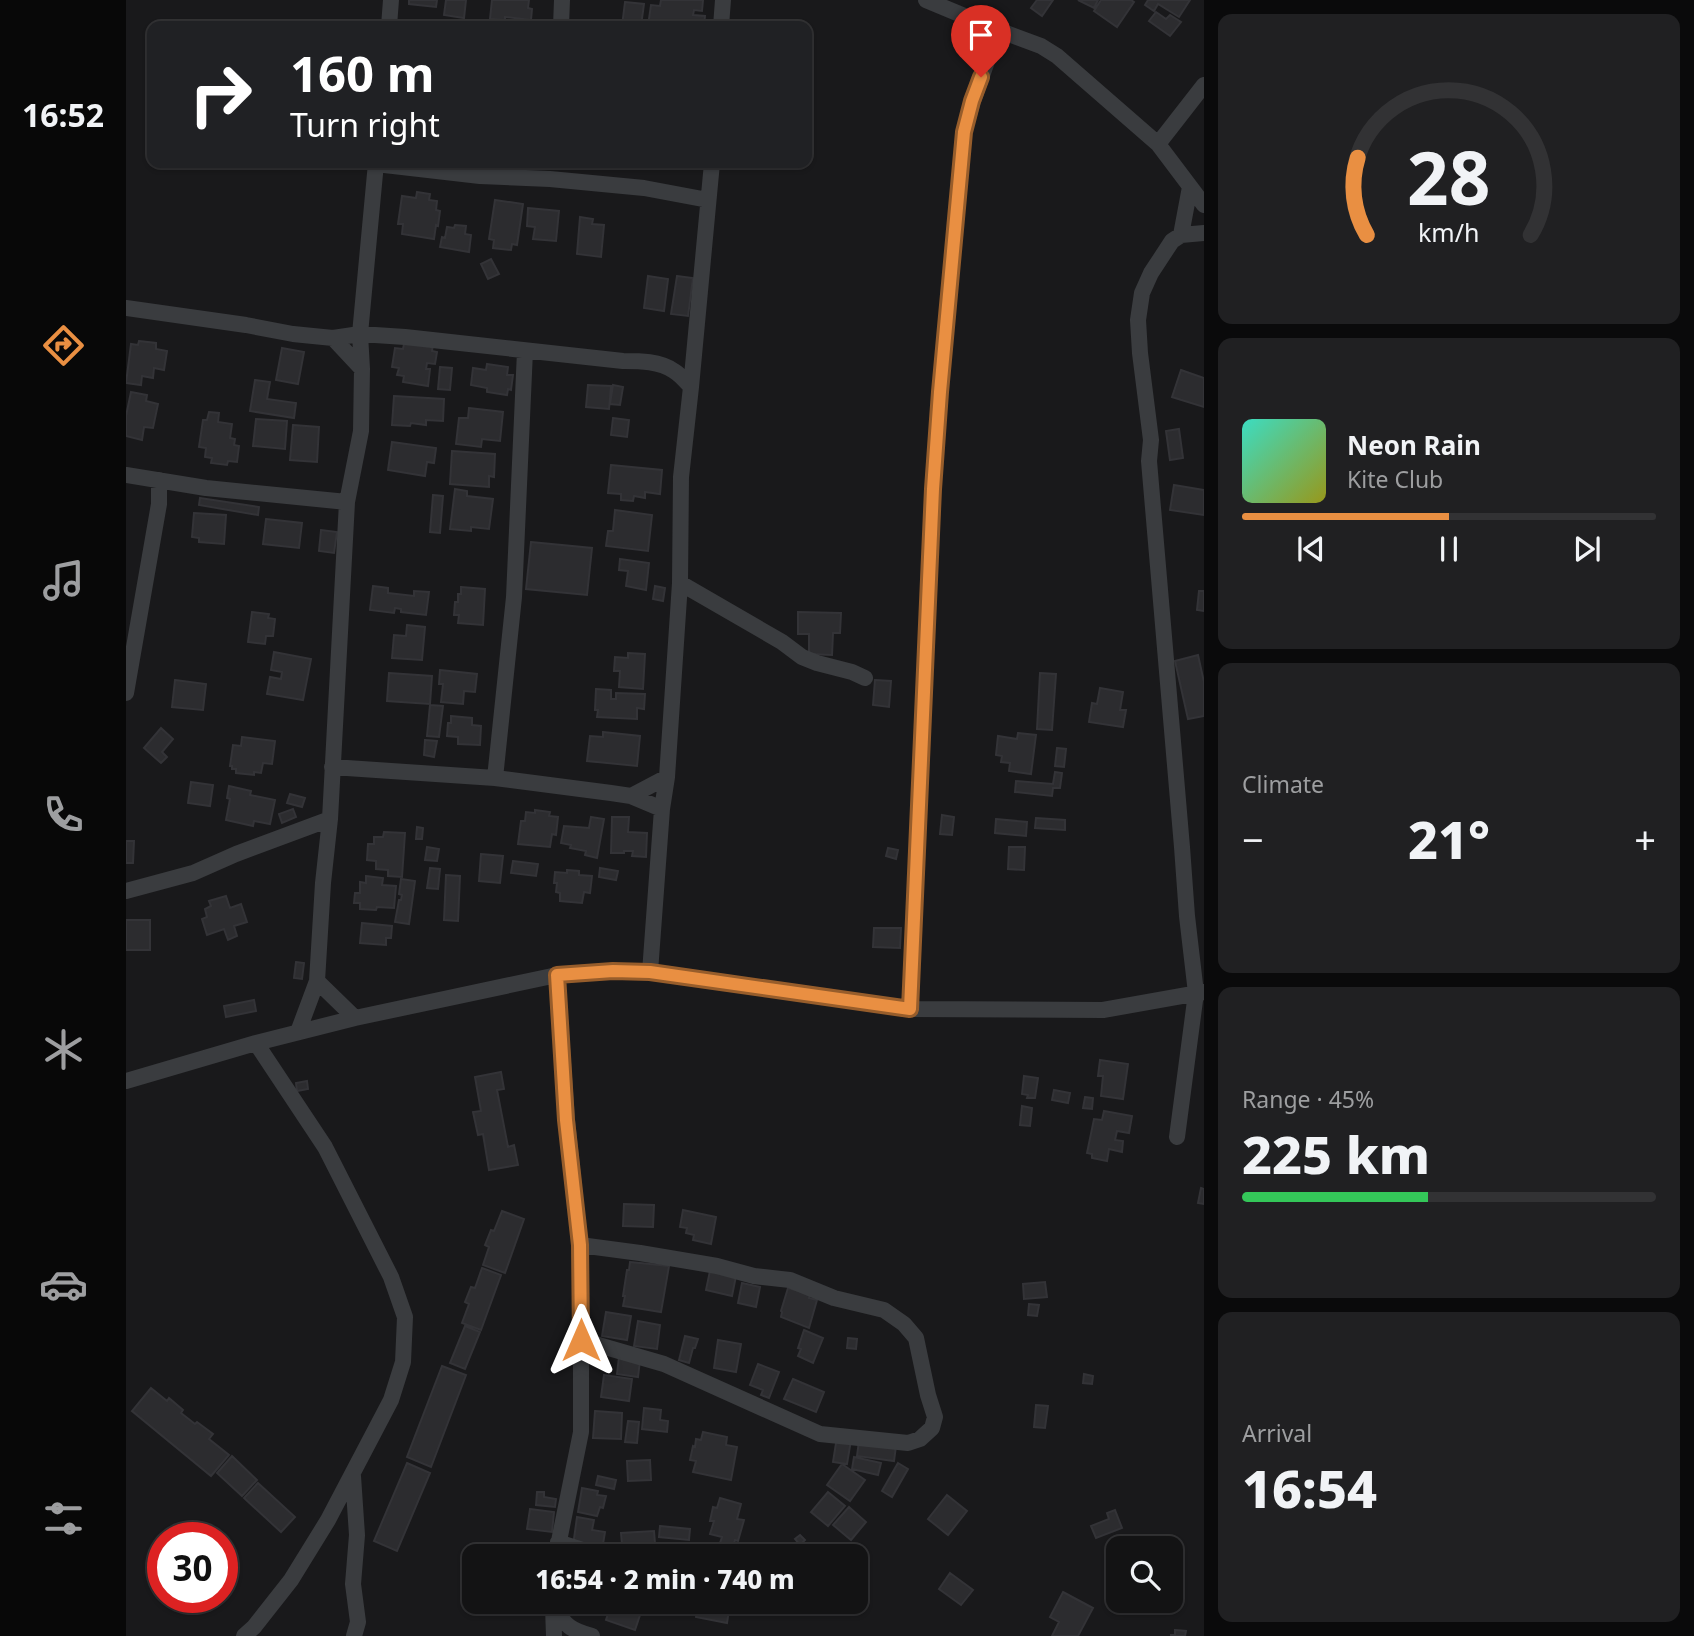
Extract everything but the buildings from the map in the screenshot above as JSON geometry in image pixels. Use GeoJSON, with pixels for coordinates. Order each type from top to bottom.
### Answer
{"type":"FeatureCollection","features":[{"type":"Feature","properties":{"kind":"street"},"geometry":{"type":"LineString","coordinates":[[389,21],[391,0]]}},
{"type":"Feature","properties":{"kind":"street"},"geometry":{"type":"LineString","coordinates":[[561,21],[562,0]]}},
{"type":"Feature","properties":{"kind":"street"},"geometry":{"type":"LineString","coordinates":[[722,21],[723,0]]}},
{"type":"Feature","properties":{"kind":"street"},"geometry":{"type":"LineString","coordinates":[[926,0],[1041,46],[1057,56],[1158,144],[1204,205]]}},
{"type":"Feature","properties":{"kind":"street"},"geometry":{"type":"LineString","coordinates":[[910,1009],[933,489],[940,392],[964,132],[972,101],[998,30]]}},
{"type":"Feature","properties":{"kind":"street"},"geometry":{"type":"LineString","coordinates":[[1158,144],[1204,85]]}},
{"type":"Feature","properties":{"kind":"street"},"geometry":{"type":"LineString","coordinates":[[298,1032],[317,981],[330,819],[347,502],[360,431],[360,334],[376,168]]}},
{"type":"Feature","properties":{"kind":"street"},"geometry":{"type":"LineString","coordinates":[[416,168],[480,176],[551,171],[708,200]]}},
{"type":"Feature","properties":{"kind":"street"},"geometry":{"type":"LineString","coordinates":[[650,972],[680,583],[681,477],[711,168]]}},
{"type":"Feature","properties":{"kind":"street"},"geometry":{"type":"LineString","coordinates":[[1181,235],[1190,187]]}},
{"type":"Feature","properties":{"kind":"street"},"geometry":{"type":"LineString","coordinates":[[1177,1137],[1200,992],[1187,916],[1149,461],[1151,440],[1138,320],[1142,293],[1151,273],[1172,241],[1181,235],[1204,233]]}},
{"type":"Feature","properties":{"kind":"street"},"geometry":{"type":"LineString","coordinates":[[126,308],[293,334],[333,338],[360,334],[657,364],[674,371],[691,387]]}},
{"type":"Feature","properties":{"kind":"street"},"geometry":{"type":"LineString","coordinates":[[333,338],[362,369]]}},
{"type":"Feature","properties":{"kind":"street"},"geometry":{"type":"LineString","coordinates":[[495,778],[514,597],[525,351]]}},
{"type":"Feature","properties":{"kind":"street"},"geometry":{"type":"LineString","coordinates":[[126,475],[206,488],[347,502]]}},
{"type":"Feature","properties":{"kind":"street"},"geometry":{"type":"LineString","coordinates":[[126,693],[159,504],[159,480]]}},
{"type":"Feature","properties":{"kind":"street"},"geometry":{"type":"LineString","coordinates":[[680,583],[782,642],[802,657],[866,678]]}},
{"type":"Feature","properties":{"kind":"street"},"geometry":{"type":"LineString","coordinates":[[332,767],[495,778],[631,796],[662,809]]}},
{"type":"Feature","properties":{"kind":"street"},"geometry":{"type":"LineString","coordinates":[[631,796],[667,777]]}},
{"type":"Feature","properties":{"kind":"street"},"geometry":{"type":"LineString","coordinates":[[126,891],[193,873],[330,819]]}},
{"type":"Feature","properties":{"kind":"street"},"geometry":{"type":"LineString","coordinates":[[126,1081],[298,1032],[557,975],[613,971],[650,972],[910,1009],[1102,1010],[1200,992]]}},
{"type":"Feature","properties":{"kind":"street"},"geometry":{"type":"LineString","coordinates":[[557,975],[566,1120],[580,1245],[581,1340],[580,1432],[558,1544]]}},
{"type":"Feature","properties":{"kind":"street"},"geometry":{"type":"LineString","coordinates":[[317,981],[355,1018]]}},
{"type":"Feature","properties":{"kind":"street"},"geometry":{"type":"LineString","coordinates":[[244,1636],[291,1580],[328,1520],[391,1400],[403,1362],[405,1317],[391,1276],[324,1147],[256,1043]]}},
{"type":"Feature","properties":{"kind":"street"},"geometry":{"type":"LineString","coordinates":[[580,1245],[790,1280],[834,1298],[884,1311],[904,1324],[916,1338],[935,1417],[932,1428],[920,1439],[908,1443],[820,1434],[664,1364],[581,1340]]}},
{"type":"Feature","properties":{"kind":"street"},"geometry":{"type":"LineString","coordinates":[[353,1474],[357,1535],[353,1584],[356,1631]]}},
{"type":"Feature","properties":{"kind":"street"},"geometry":{"type":"LineString","coordinates":[[553,1614],[554,1636]]}},
{"type":"Feature","properties":{"kind":"street"},"geometry":{"type":"LineString","coordinates":[[558,1614],[571,1630],[592,1636]]}},
{"type":"Feature","properties":{"kind":"route"},"geometry":{"type":"LineString","coordinates":[[581,1340],[580,1245],[566,1120],[557,975],[613,971],[650,972],[910,1009],[933,489],[940,392],[964,132],[981,77]]}}]}
